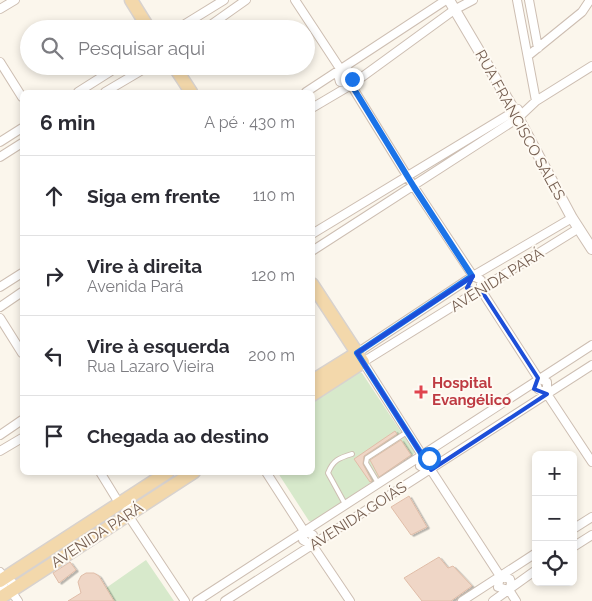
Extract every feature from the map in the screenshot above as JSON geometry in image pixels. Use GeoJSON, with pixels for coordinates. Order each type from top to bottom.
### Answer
{"type":"FeatureCollection","features":[{"type":"Feature","properties":{"kind":"main road"},"geometry":{"type":"LineString","coordinates":[[131,0],[143,20]]}},
{"type":"Feature","properties":{"kind":"main road"},"geometry":{"type":"LineString","coordinates":[[180,75],[189,90]]}},
{"type":"Feature","properties":{"kind":"main road"},"geometry":{"type":"LineString","coordinates":[[315,289],[360,358]]}},
{"type":"Feature","properties":{"kind":"main road","name":"AVENIDA PARÁ"},"geometry":{"type":"LineString","coordinates":[[315,380],[360,358]]}},
{"type":"Feature","properties":{"kind":"main road","name":"AVENIDA PARÁ"},"geometry":{"type":"LineString","coordinates":[[315,393],[360,358]]}},
{"type":"Feature","properties":{"kind":"main road","name":"AVENIDA PARÁ"},"geometry":{"type":"LineString","coordinates":[[1,577],[163,475]]}},
{"type":"Feature","properties":{"kind":"main road","name":"AVENIDA PARÁ"},"geometry":{"type":"LineString","coordinates":[[0,598],[14,596],[190,475]]}},
{"type":"Feature","properties":{"kind":"street"},"geometry":{"type":"LineString","coordinates":[[0,9],[15,0]]}},
{"type":"Feature","properties":{"kind":"street"},"geometry":{"type":"LineString","coordinates":[[192,20],[224,0]]}},
{"type":"Feature","properties":{"kind":"street"},"geometry":{"type":"LineString","coordinates":[[218,20],[246,0]]}},
{"type":"Feature","properties":{"kind":"street"},"geometry":{"type":"LineString","coordinates":[[295,0],[308,20]]}},
{"type":"Feature","properties":{"kind":"street"},"geometry":{"type":"LineString","coordinates":[[309,90],[447,0]]}},
{"type":"Feature","properties":{"kind":"street","name":"RUA FRANCISCO SALES"},"geometry":{"type":"LineString","coordinates":[[447,0],[516,114],[572,218],[592,249]]}},
{"type":"Feature","properties":{"kind":"street"},"geometry":{"type":"LineString","coordinates":[[315,106],[351,84],[454,10],[473,0]]}},
{"type":"Feature","properties":{"kind":"street"},"geometry":{"type":"LineString","coordinates":[[517,0],[529,55],[536,100]]}},
{"type":"Feature","properties":{"kind":"street"},"geometry":{"type":"LineString","coordinates":[[529,0],[538,48]]}},
{"type":"Feature","properties":{"kind":"street"},"geometry":{"type":"LineString","coordinates":[[529,55],[582,12],[590,0]]}},
{"type":"Feature","properties":{"kind":"street"},"geometry":{"type":"LineString","coordinates":[[315,30],[341,70],[349,71],[352,76],[351,84],[408,178],[472,276],[470,286],[481,290],[538,378],[547,382],[548,394],[592,462]]}},
{"type":"Feature","properties":{"kind":"street"},"geometry":{"type":"LineString","coordinates":[[0,62],[20,94]]}},
{"type":"Feature","properties":{"kind":"street"},"geometry":{"type":"LineString","coordinates":[[315,232],[527,108],[536,100],[592,66]]}},
{"type":"Feature","properties":{"kind":"street"},"geometry":{"type":"LineString","coordinates":[[81,90],[105,75]]}},
{"type":"Feature","properties":{"kind":"street"},"geometry":{"type":"LineString","coordinates":[[108,90],[134,75]]}},
{"type":"Feature","properties":{"kind":"street"},"geometry":{"type":"LineString","coordinates":[[315,249],[414,187],[516,114]]}},
{"type":"Feature","properties":{"kind":"street"},"geometry":{"type":"LineString","coordinates":[[0,142],[20,129]]}},
{"type":"Feature","properties":{"kind":"street"},"geometry":{"type":"LineString","coordinates":[[0,158],[20,144]]}},
{"type":"Feature","properties":{"kind":"street","name":"AVENIDA PARÁ"},"geometry":{"type":"LineString","coordinates":[[360,358],[472,276],[572,218]]}},
{"type":"Feature","properties":{"kind":"street","name":"AVENIDA PARÁ"},"geometry":{"type":"LineString","coordinates":[[360,358],[481,290],[579,228]]}},
{"type":"Feature","properties":{"kind":"street"},"geometry":{"type":"LineString","coordinates":[[0,287],[20,274]]}},
{"type":"Feature","properties":{"kind":"street"},"geometry":{"type":"LineString","coordinates":[[0,307],[20,293]]}},
{"type":"Feature","properties":{"kind":"street"},"geometry":{"type":"LineString","coordinates":[[0,318],[20,350]]}},
{"type":"Feature","properties":{"kind":"street"},"geometry":{"type":"LineString","coordinates":[[197,601],[538,378],[592,345]]}},
{"type":"Feature","properties":{"kind":"street"},"geometry":{"type":"LineString","coordinates":[[360,358],[422,455],[420,466],[431,470],[500,576],[510,579],[509,590]]}},
{"type":"Feature","properties":{"kind":"street","name":"AVENIDA GOIÁS"},"geometry":{"type":"LineString","coordinates":[[225,601],[592,365]]}},
{"type":"Feature","properties":{"kind":"street"},"geometry":{"type":"LineString","coordinates":[[0,434],[20,421]]}},
{"type":"Feature","properties":{"kind":"street"},"geometry":{"type":"LineString","coordinates":[[0,451],[20,439]]}},
{"type":"Feature","properties":{"kind":"street"},"geometry":{"type":"LineString","coordinates":[[102,475],[119,503],[118,510],[120,514],[128,516],[185,601]]}},
{"type":"Feature","properties":{"kind":"street"},"geometry":{"type":"LineString","coordinates":[[268,475],[304,531],[313,535],[313,546],[350,601]]}},
{"type":"Feature","properties":{"kind":"street"},"geometry":{"type":"LineString","coordinates":[[577,526],[592,517]]}},
{"type":"Feature","properties":{"kind":"street"},"geometry":{"type":"LineString","coordinates":[[577,544],[592,535]]}},
{"type":"Feature","properties":{"kind":"street"},"geometry":{"type":"LineString","coordinates":[[462,601],[532,556]]}},
{"type":"Feature","properties":{"kind":"street"},"geometry":{"type":"LineString","coordinates":[[493,601],[532,573]]}},
{"type":"Feature","properties":{"kind":"street"},"geometry":{"type":"LineString","coordinates":[[1,577],[3,588],[14,596]]}},
{"type":"Feature","properties":{"kind":"street"},"geometry":{"type":"LineString","coordinates":[[509,590],[516,601]]}},
{"type":"Feature","properties":{"kind":"lane"},"geometry":{"type":"LineString","coordinates":[[378,483],[366,463],[367,458],[407,432]]}},
{"type":"Feature","properties":{"kind":"lane"},"geometry":{"type":"LineString","coordinates":[[345,504],[328,473],[332,464],[338,458],[352,454]]}},
{"type":"Feature","properties":{"kind":"highlighted area"},"geometry":{"type":"Polygon","coordinates":[[[473,276],[467,288],[481,290],[538,378],[534,389],[547,394],[431,470],[432,458],[422,455],[357,353],[473,276]]]}},
{"type":"Feature","properties":{"kind":"green space"},"geometry":{"type":"Polygon","coordinates":[[[357,371],[362,373],[415,453],[312,522],[309,521],[279,475],[315,475],[315,398],[357,371]]]}},
{"type":"Feature","properties":{"kind":"green space"},"geometry":{"type":"Polygon","coordinates":[[[146,560],[174,601],[114,601],[106,588],[146,560]]]}},
{"type":"Feature","properties":{"kind":"building"},"geometry":{"type":"Polygon","coordinates":[[[395,431],[397,434],[364,456],[363,464],[372,481],[370,482],[354,459],[395,431]]]}},
{"type":"Feature","properties":{"kind":"building"},"geometry":{"type":"Polygon","coordinates":[[[401,440],[411,455],[379,477],[370,460],[401,440]]]}},
{"type":"Feature","properties":{"kind":"building"},"geometry":{"type":"Polygon","coordinates":[[[409,496],[427,527],[411,535],[391,507],[409,496]]]}},
{"type":"Feature","properties":{"kind":"building"},"geometry":{"type":"Polygon","coordinates":[[[439,557],[448,568],[453,566],[472,586],[451,601],[422,601],[404,578],[439,557]]]}},
{"type":"Feature","properties":{"kind":"building"},"geometry":{"type":"Polygon","coordinates":[[[70,562],[76,570],[59,583],[53,573],[70,562]]]}},
{"type":"Feature","properties":{"kind":"building"},"geometry":{"type":"Polygon","coordinates":[[[86,573],[94,573],[99,576],[114,601],[68,601],[81,593],[78,582],[81,576],[86,573]]]}},
{"type":"Feature","properties":{"kind":"place","name":"Hospital Evangélico"},"geometry":{"type":"Point","coordinates":[421,392]}},
{"type":"Feature","properties":{"kind":"route"},"geometry":{"type":"LineString","coordinates":[[352,79],[351,84],[414,187],[472,276],[357,353],[422,455],[429,458]]}}]}
